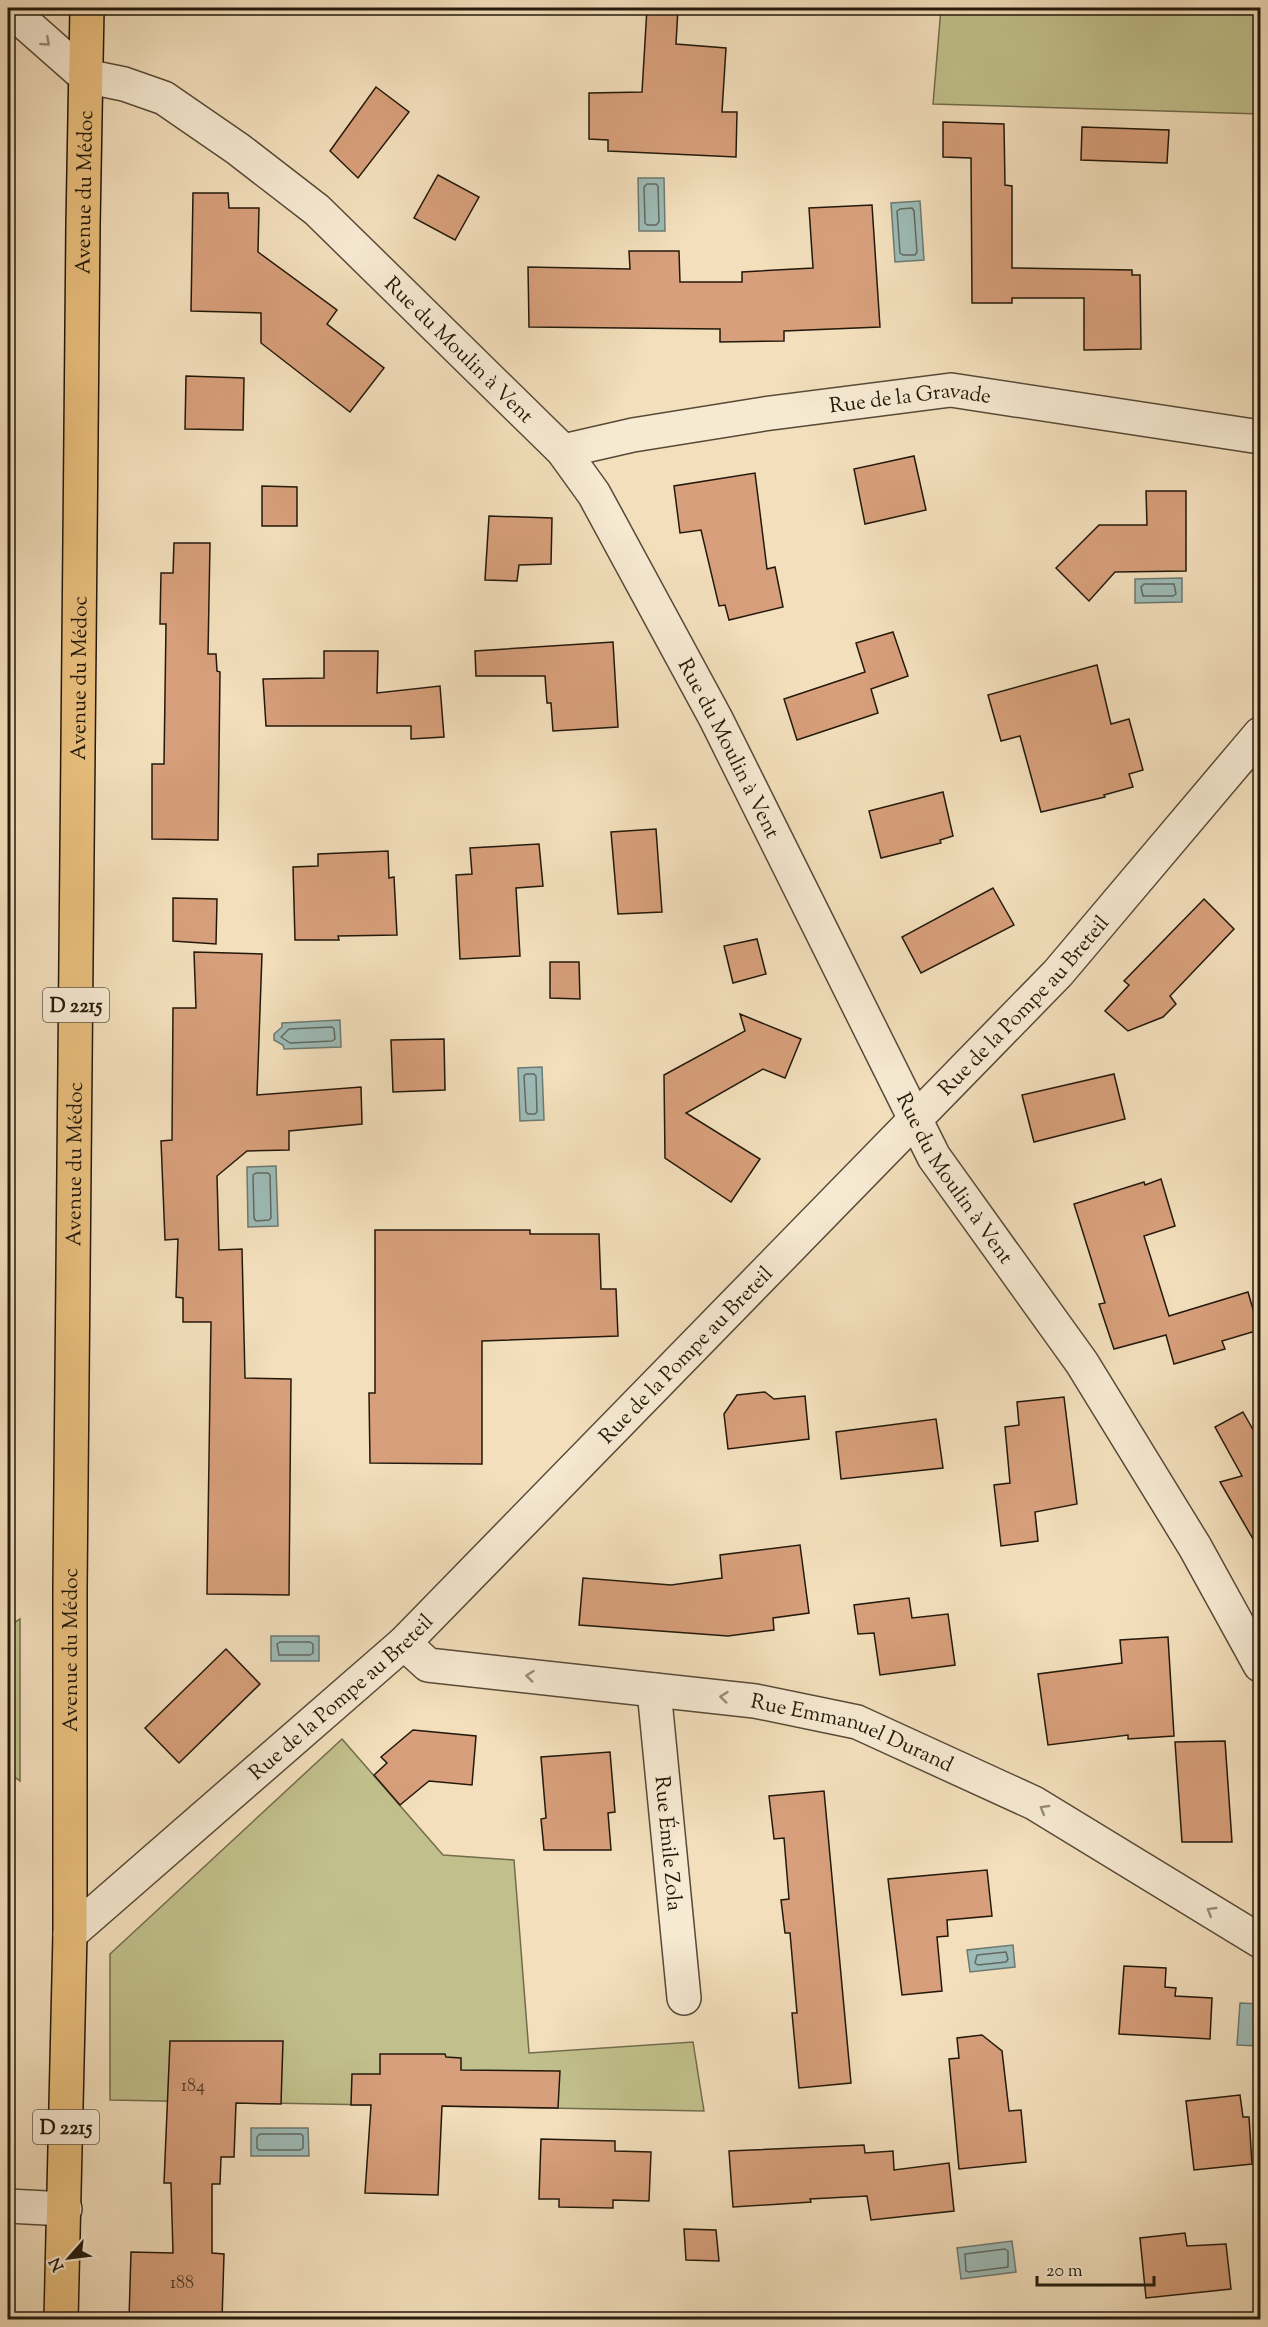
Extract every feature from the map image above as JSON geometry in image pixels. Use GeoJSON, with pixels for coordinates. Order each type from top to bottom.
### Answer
{"type":"FeatureCollection","features":[{"type":"Feature","properties":{"kind":"main road","name":"Avenue du Médoc"},"geometry":{"type":"LineString","coordinates":[[61,2319],[70,1934],[70,1588],[87,8]]}},
{"type":"Feature","properties":{"kind":"street","name":"Rue du Moulin à Vent"},"geometry":{"type":"LineString","coordinates":[[8,8],[85,76],[124,84],[164,98],[281,180],[316,210],[562,451],[594,494],[716,719],[934,1157],[1082,1363],[1195,1547],[1260,1665]]}},
{"type":"Feature","properties":{"kind":"street","name":"Rue de la Gravade"},"geometry":{"type":"LineString","coordinates":[[562,451],[633,435],[764,414],[951,390],[1260,437]]}},
{"type":"Feature","properties":{"kind":"street","name":"Rue de la Pompe au Breteil"},"geometry":{"type":"LineString","coordinates":[[70,1934],[404,1643],[1058,973],[1260,735]]}},
{"type":"Feature","properties":{"kind":"street","name":"Rue Emmanuel Durand"},"geometry":{"type":"LineString","coordinates":[[404,1643],[428,1665],[755,1701],[856,1722],[1034,1803],[1260,1941]]}},
{"type":"Feature","properties":{"kind":"street","name":"Rue Émile Zola"},"geometry":{"type":"LineString","coordinates":[[654,1690],[684,1998]]}},
{"type":"Feature","properties":{"kind":"street"},"geometry":{"type":"LineString","coordinates":[[8,2206],[65,2208]]}},
{"type":"Feature","properties":{"kind":"shaded area"},"geometry":{"type":"Polygon","coordinates":[[[941,8],[1260,8],[1260,114],[933,104],[941,8]]]}},
{"type":"Feature","properties":{"kind":"shaded area"},"geometry":{"type":"Polygon","coordinates":[[[20,1619],[20,1781],[8,1772],[8,1627],[20,1619]]]}},
{"type":"Feature","properties":{"kind":"shaded area"},"geometry":{"type":"Polygon","coordinates":[[[342,1739],[443,1855],[514,1860],[529,2053],[693,2042],[704,2111],[110,2100],[110,1954],[342,1739]]]}},
{"type":"Feature","properties":{"kind":"water"},"geometry":{"type":"Polygon","coordinates":[[[638,178],[664,178],[665,231],[639,231],[638,178]]]}},
{"type":"Feature","properties":{"kind":"water"},"geometry":{"type":"Polygon","coordinates":[[[920,201],[924,260],[895,262],[891,203],[920,201]]]}},
{"type":"Feature","properties":{"kind":"water"},"geometry":{"type":"Polygon","coordinates":[[[1182,578],[1182,602],[1135,603],[1135,579],[1182,578]]]}},
{"type":"Feature","properties":{"kind":"water"},"geometry":{"type":"Polygon","coordinates":[[[340,1020],[341,1047],[284,1049],[283,1045],[274,1040],[274,1034],[282,1027],[282,1023],[340,1020]]]}},
{"type":"Feature","properties":{"kind":"water"},"geometry":{"type":"Polygon","coordinates":[[[542,1067],[544,1120],[520,1121],[518,1068],[542,1067]]]}},
{"type":"Feature","properties":{"kind":"water"},"geometry":{"type":"Polygon","coordinates":[[[276,1166],[278,1226],[248,1227],[247,1167],[276,1166]]]}},
{"type":"Feature","properties":{"kind":"water"},"geometry":{"type":"Polygon","coordinates":[[[271,1636],[319,1636],[319,1661],[271,1661],[271,1636]]]}},
{"type":"Feature","properties":{"kind":"water"},"geometry":{"type":"Polygon","coordinates":[[[1013,1945],[1015,1967],[970,1972],[967,1950],[1013,1945]]]}},
{"type":"Feature","properties":{"kind":"water"},"geometry":{"type":"Polygon","coordinates":[[[1240,2003],[1260,2004],[1259,2046],[1237,2045],[1240,2003]]]}},
{"type":"Feature","properties":{"kind":"water"},"geometry":{"type":"Polygon","coordinates":[[[251,2128],[308,2128],[309,2156],[251,2156],[251,2128]]]}},
{"type":"Feature","properties":{"kind":"water"},"geometry":{"type":"Polygon","coordinates":[[[1012,2241],[1016,2272],[961,2279],[957,2248],[1012,2241]]]}},
{"type":"Feature","properties":{"kind":"building"},"geometry":{"type":"Polygon","coordinates":[[[647,8],[678,8],[676,44],[726,48],[722,112],[737,112],[736,157],[608,151],[608,140],[589,139],[589,93],[642,92],[647,8]]]}},
{"type":"Feature","properties":{"kind":"building"},"geometry":{"type":"Polygon","coordinates":[[[376,87],[409,112],[358,178],[330,151],[376,87]]]}},
{"type":"Feature","properties":{"kind":"building"},"geometry":{"type":"Polygon","coordinates":[[[943,122],[1004,124],[1005,185],[1012,186],[1012,268],[1132,270],[1132,275],[1140,275],[1141,349],[1084,350],[1084,298],[1012,298],[1012,303],[972,303],[971,158],[943,157],[943,122]]]}},
{"type":"Feature","properties":{"kind":"building"},"geometry":{"type":"Polygon","coordinates":[[[1082,127],[1169,130],[1167,163],[1081,160],[1082,127]]]}},
{"type":"Feature","properties":{"kind":"building"},"geometry":{"type":"Polygon","coordinates":[[[438,175],[479,197],[455,240],[414,218],[438,175]]]}},
{"type":"Feature","properties":{"kind":"building"},"geometry":{"type":"Polygon","coordinates":[[[193,193],[228,193],[229,208],[259,208],[258,252],[337,310],[327,324],[384,368],[350,412],[261,343],[261,313],[191,311],[193,193]]]}},
{"type":"Feature","properties":{"kind":"building"},"geometry":{"type":"Polygon","coordinates":[[[872,205],[880,327],[784,331],[784,341],[720,342],[720,329],[529,327],[528,267],[630,269],[629,251],[679,251],[680,282],[742,282],[742,272],[813,268],[809,208],[872,205]]]}},
{"type":"Feature","properties":{"kind":"building"},"geometry":{"type":"Polygon","coordinates":[[[186,376],[244,378],[243,430],[185,429],[186,376]]]}},
{"type":"Feature","properties":{"kind":"building"},"geometry":{"type":"Polygon","coordinates":[[[914,456],[926,510],[865,524],[854,469],[914,456]]]}},
{"type":"Feature","properties":{"kind":"building"},"geometry":{"type":"Polygon","coordinates":[[[755,473],[767,569],[775,567],[783,607],[729,620],[725,605],[719,606],[701,530],[680,533],[674,486],[755,473]]]}},
{"type":"Feature","properties":{"kind":"building"},"geometry":{"type":"Polygon","coordinates":[[[262,486],[297,487],[297,526],[262,526],[262,486]]]}},
{"type":"Feature","properties":{"kind":"building"},"geometry":{"type":"Polygon","coordinates":[[[1146,491],[1186,491],[1186,571],[1115,572],[1089,601],[1056,568],[1099,525],[1147,525],[1146,491]]]}},
{"type":"Feature","properties":{"kind":"building"},"geometry":{"type":"Polygon","coordinates":[[[489,516],[552,518],[551,564],[519,565],[517,581],[485,580],[489,516]]]}},
{"type":"Feature","properties":{"kind":"building"},"geometry":{"type":"Polygon","coordinates":[[[174,543],[210,543],[208,654],[216,654],[217,671],[220,672],[218,840],[152,839],[152,764],[164,764],[166,624],[160,624],[161,573],[173,573],[174,543]]]}},
{"type":"Feature","properties":{"kind":"building"},"geometry":{"type":"Polygon","coordinates":[[[893,632],[908,676],[871,689],[878,713],[797,740],[784,699],[865,672],[856,643],[893,632]]]}},
{"type":"Feature","properties":{"kind":"building"},"geometry":{"type":"Polygon","coordinates":[[[613,642],[618,727],[553,731],[551,703],[547,703],[545,676],[476,676],[475,651],[613,642]]]}},
{"type":"Feature","properties":{"kind":"building"},"geometry":{"type":"Polygon","coordinates":[[[324,651],[378,651],[377,693],[440,686],[444,737],[411,739],[411,726],[266,726],[263,679],[324,678],[324,651]]]}},
{"type":"Feature","properties":{"kind":"building"},"geometry":{"type":"Polygon","coordinates":[[[1097,665],[1111,724],[1129,719],[1143,770],[1129,774],[1133,787],[1104,795],[1105,797],[1041,812],[1020,736],[1001,741],[988,695],[1097,665]]]}},
{"type":"Feature","properties":{"kind":"building"},"geometry":{"type":"Polygon","coordinates":[[[943,792],[953,836],[940,840],[941,843],[881,858],[869,811],[943,792]]]}},
{"type":"Feature","properties":{"kind":"building"},"geometry":{"type":"Polygon","coordinates":[[[656,829],[662,912],[618,914],[611,832],[656,829]]]}},
{"type":"Feature","properties":{"kind":"building"},"geometry":{"type":"Polygon","coordinates":[[[539,844],[543,886],[516,888],[520,956],[460,959],[456,875],[472,874],[470,848],[539,844]]]}},
{"type":"Feature","properties":{"kind":"building"},"geometry":{"type":"Polygon","coordinates":[[[388,851],[389,878],[394,877],[397,935],[338,936],[339,940],[295,940],[293,867],[318,866],[318,854],[388,851]]]}},
{"type":"Feature","properties":{"kind":"building"},"geometry":{"type":"Polygon","coordinates":[[[993,888],[1014,925],[921,973],[902,937],[993,888]]]}},
{"type":"Feature","properties":{"kind":"building"},"geometry":{"type":"Polygon","coordinates":[[[173,898],[217,899],[216,944],[173,941],[173,898]]]}},
{"type":"Feature","properties":{"kind":"building"},"geometry":{"type":"Polygon","coordinates":[[[1204,899],[1234,929],[1170,996],[1176,1004],[1163,1017],[1128,1031],[1105,1011],[1129,985],[1124,981],[1204,899]]]}},
{"type":"Feature","properties":{"kind":"building"},"geometry":{"type":"Polygon","coordinates":[[[757,939],[766,974],[733,983],[724,946],[757,939]]]}},
{"type":"Feature","properties":{"kind":"building"},"geometry":{"type":"Polygon","coordinates":[[[194,952],[262,954],[257,1095],[361,1087],[362,1124],[289,1131],[289,1150],[247,1151],[217,1176],[219,1250],[242,1249],[245,1378],[291,1379],[289,1595],[207,1594],[211,1322],[183,1322],[183,1298],[176,1297],[178,1239],[165,1240],[161,1141],[172,1140],[173,1008],[196,1008],[194,952]]]}},
{"type":"Feature","properties":{"kind":"building"},"geometry":{"type":"Polygon","coordinates":[[[550,962],[579,962],[580,999],[550,998],[550,962]]]}},
{"type":"Feature","properties":{"kind":"building"},"geometry":{"type":"Polygon","coordinates":[[[740,1014],[801,1039],[785,1078],[763,1069],[686,1113],[760,1159],[731,1202],[665,1158],[664,1075],[745,1031],[740,1014]]]}},
{"type":"Feature","properties":{"kind":"building"},"geometry":{"type":"Polygon","coordinates":[[[444,1039],[445,1090],[393,1092],[391,1040],[444,1039]]]}},
{"type":"Feature","properties":{"kind":"building"},"geometry":{"type":"Polygon","coordinates":[[[1114,1074],[1125,1119],[1034,1142],[1022,1095],[1114,1074]]]}},
{"type":"Feature","properties":{"kind":"building"},"geometry":{"type":"Polygon","coordinates":[[[1161,1179],[1175,1226],[1144,1236],[1169,1316],[1248,1292],[1259,1330],[1222,1341],[1225,1349],[1174,1364],[1166,1335],[1114,1349],[1099,1304],[1105,1303],[1074,1204],[1144,1182],[1145,1185],[1161,1179]]]}},
{"type":"Feature","properties":{"kind":"building"},"geometry":{"type":"Polygon","coordinates":[[[375,1230],[530,1230],[530,1234],[599,1234],[601,1289],[616,1289],[618,1336],[482,1341],[482,1464],[370,1463],[369,1393],[375,1393],[375,1230]]]}},
{"type":"Feature","properties":{"kind":"building"},"geometry":{"type":"Polygon","coordinates":[[[765,1392],[774,1399],[805,1396],[809,1439],[728,1449],[724,1414],[737,1395],[765,1392]]]}},
{"type":"Feature","properties":{"kind":"building"},"geometry":{"type":"Polygon","coordinates":[[[1064,1397],[1077,1504],[1035,1512],[1038,1541],[1001,1546],[994,1485],[1010,1483],[1005,1427],[1019,1425],[1017,1402],[1064,1397]]]}},
{"type":"Feature","properties":{"kind":"building"},"geometry":{"type":"Polygon","coordinates":[[[1243,1412],[1260,1442],[1260,1551],[1220,1482],[1242,1476],[1215,1427],[1243,1412]]]}},
{"type":"Feature","properties":{"kind":"building"},"geometry":{"type":"Polygon","coordinates":[[[936,1419],[943,1468],[841,1479],[836,1432],[936,1419]]]}},
{"type":"Feature","properties":{"kind":"building"},"geometry":{"type":"Polygon","coordinates":[[[800,1545],[809,1613],[773,1618],[774,1630],[728,1636],[579,1625],[583,1578],[671,1585],[722,1578],[720,1555],[800,1545]]]}},
{"type":"Feature","properties":{"kind":"building"},"geometry":{"type":"Polygon","coordinates":[[[909,1598],[912,1618],[948,1614],[955,1665],[880,1675],[874,1633],[858,1634],[854,1605],[909,1598]]]}},
{"type":"Feature","properties":{"kind":"building"},"geometry":{"type":"Polygon","coordinates":[[[1168,1637],[1174,1736],[1128,1739],[1128,1735],[1048,1745],[1038,1674],[1122,1663],[1120,1640],[1168,1637]]]}},
{"type":"Feature","properties":{"kind":"building"},"geometry":{"type":"Polygon","coordinates":[[[226,1649],[260,1684],[179,1763],[145,1728],[226,1649]]]}},
{"type":"Feature","properties":{"kind":"building"},"geometry":{"type":"Polygon","coordinates":[[[413,1730],[476,1736],[472,1785],[429,1781],[400,1805],[374,1775],[387,1763],[381,1757],[413,1730]]]}},
{"type":"Feature","properties":{"kind":"building"},"geometry":{"type":"Polygon","coordinates":[[[1225,1741],[1232,1842],[1182,1842],[1175,1742],[1225,1741]]]}},
{"type":"Feature","properties":{"kind":"building"},"geometry":{"type":"Polygon","coordinates":[[[610,1752],[615,1812],[608,1813],[611,1850],[544,1850],[541,1819],[546,1818],[541,1757],[610,1752]]]}},
{"type":"Feature","properties":{"kind":"building"},"geometry":{"type":"Polygon","coordinates":[[[824,1791],[851,2083],[799,2088],[792,2013],[797,2013],[790,1933],[785,1933],[781,1900],[789,1899],[784,1838],[774,1839],[769,1796],[824,1791]]]}},
{"type":"Feature","properties":{"kind":"building"},"geometry":{"type":"Polygon","coordinates":[[[987,1870],[992,1916],[947,1920],[948,1936],[937,1937],[942,1991],[902,1995],[888,1879],[987,1870]]]}},
{"type":"Feature","properties":{"kind":"building"},"geometry":{"type":"Polygon","coordinates":[[[1124,1966],[1166,1968],[1165,1987],[1176,1988],[1175,1996],[1212,1998],[1210,2039],[1119,2034],[1124,1966]]]}},
{"type":"Feature","properties":{"kind":"building"},"geometry":{"type":"Polygon","coordinates":[[[982,2035],[1002,2051],[1009,2111],[1021,2110],[1026,2162],[959,2169],[949,2059],[959,2058],[957,2038],[982,2035]]]}},
{"type":"Feature","properties":{"kind":"building"},"geometry":{"type":"Polygon","coordinates":[[[170,2041],[283,2041],[281,2104],[236,2103],[234,2157],[221,2157],[220,2184],[212,2184],[212,2253],[224,2254],[222,2319],[129,2319],[131,2252],[173,2253],[171,2183],[164,2183],[170,2041]]]}},
{"type":"Feature","properties":{"kind":"building"},"geometry":{"type":"Polygon","coordinates":[[[380,2054],[445,2054],[446,2057],[461,2058],[461,2070],[560,2071],[558,2108],[442,2106],[438,2195],[365,2193],[371,2105],[351,2105],[352,2074],[380,2074],[380,2054]]]}},
{"type":"Feature","properties":{"kind":"building"},"geometry":{"type":"Polygon","coordinates":[[[1240,2095],[1243,2117],[1249,2117],[1252,2164],[1194,2170],[1186,2101],[1240,2095]]]}},
{"type":"Feature","properties":{"kind":"building"},"geometry":{"type":"Polygon","coordinates":[[[541,2139],[615,2141],[615,2151],[651,2152],[649,2201],[613,2200],[613,2208],[559,2207],[559,2199],[539,2199],[541,2139]]]}},
{"type":"Feature","properties":{"kind":"building"},"geometry":{"type":"Polygon","coordinates":[[[864,2145],[865,2153],[893,2151],[894,2170],[949,2163],[954,2211],[871,2220],[867,2196],[733,2207],[729,2151],[864,2145]]]}},
{"type":"Feature","properties":{"kind":"building"},"geometry":{"type":"Polygon","coordinates":[[[684,2229],[716,2230],[719,2261],[686,2260],[684,2229]]]}},
{"type":"Feature","properties":{"kind":"building"},"geometry":{"type":"Polygon","coordinates":[[[1185,2233],[1187,2246],[1226,2244],[1231,2289],[1146,2298],[1140,2238],[1185,2233]]]}}]}
